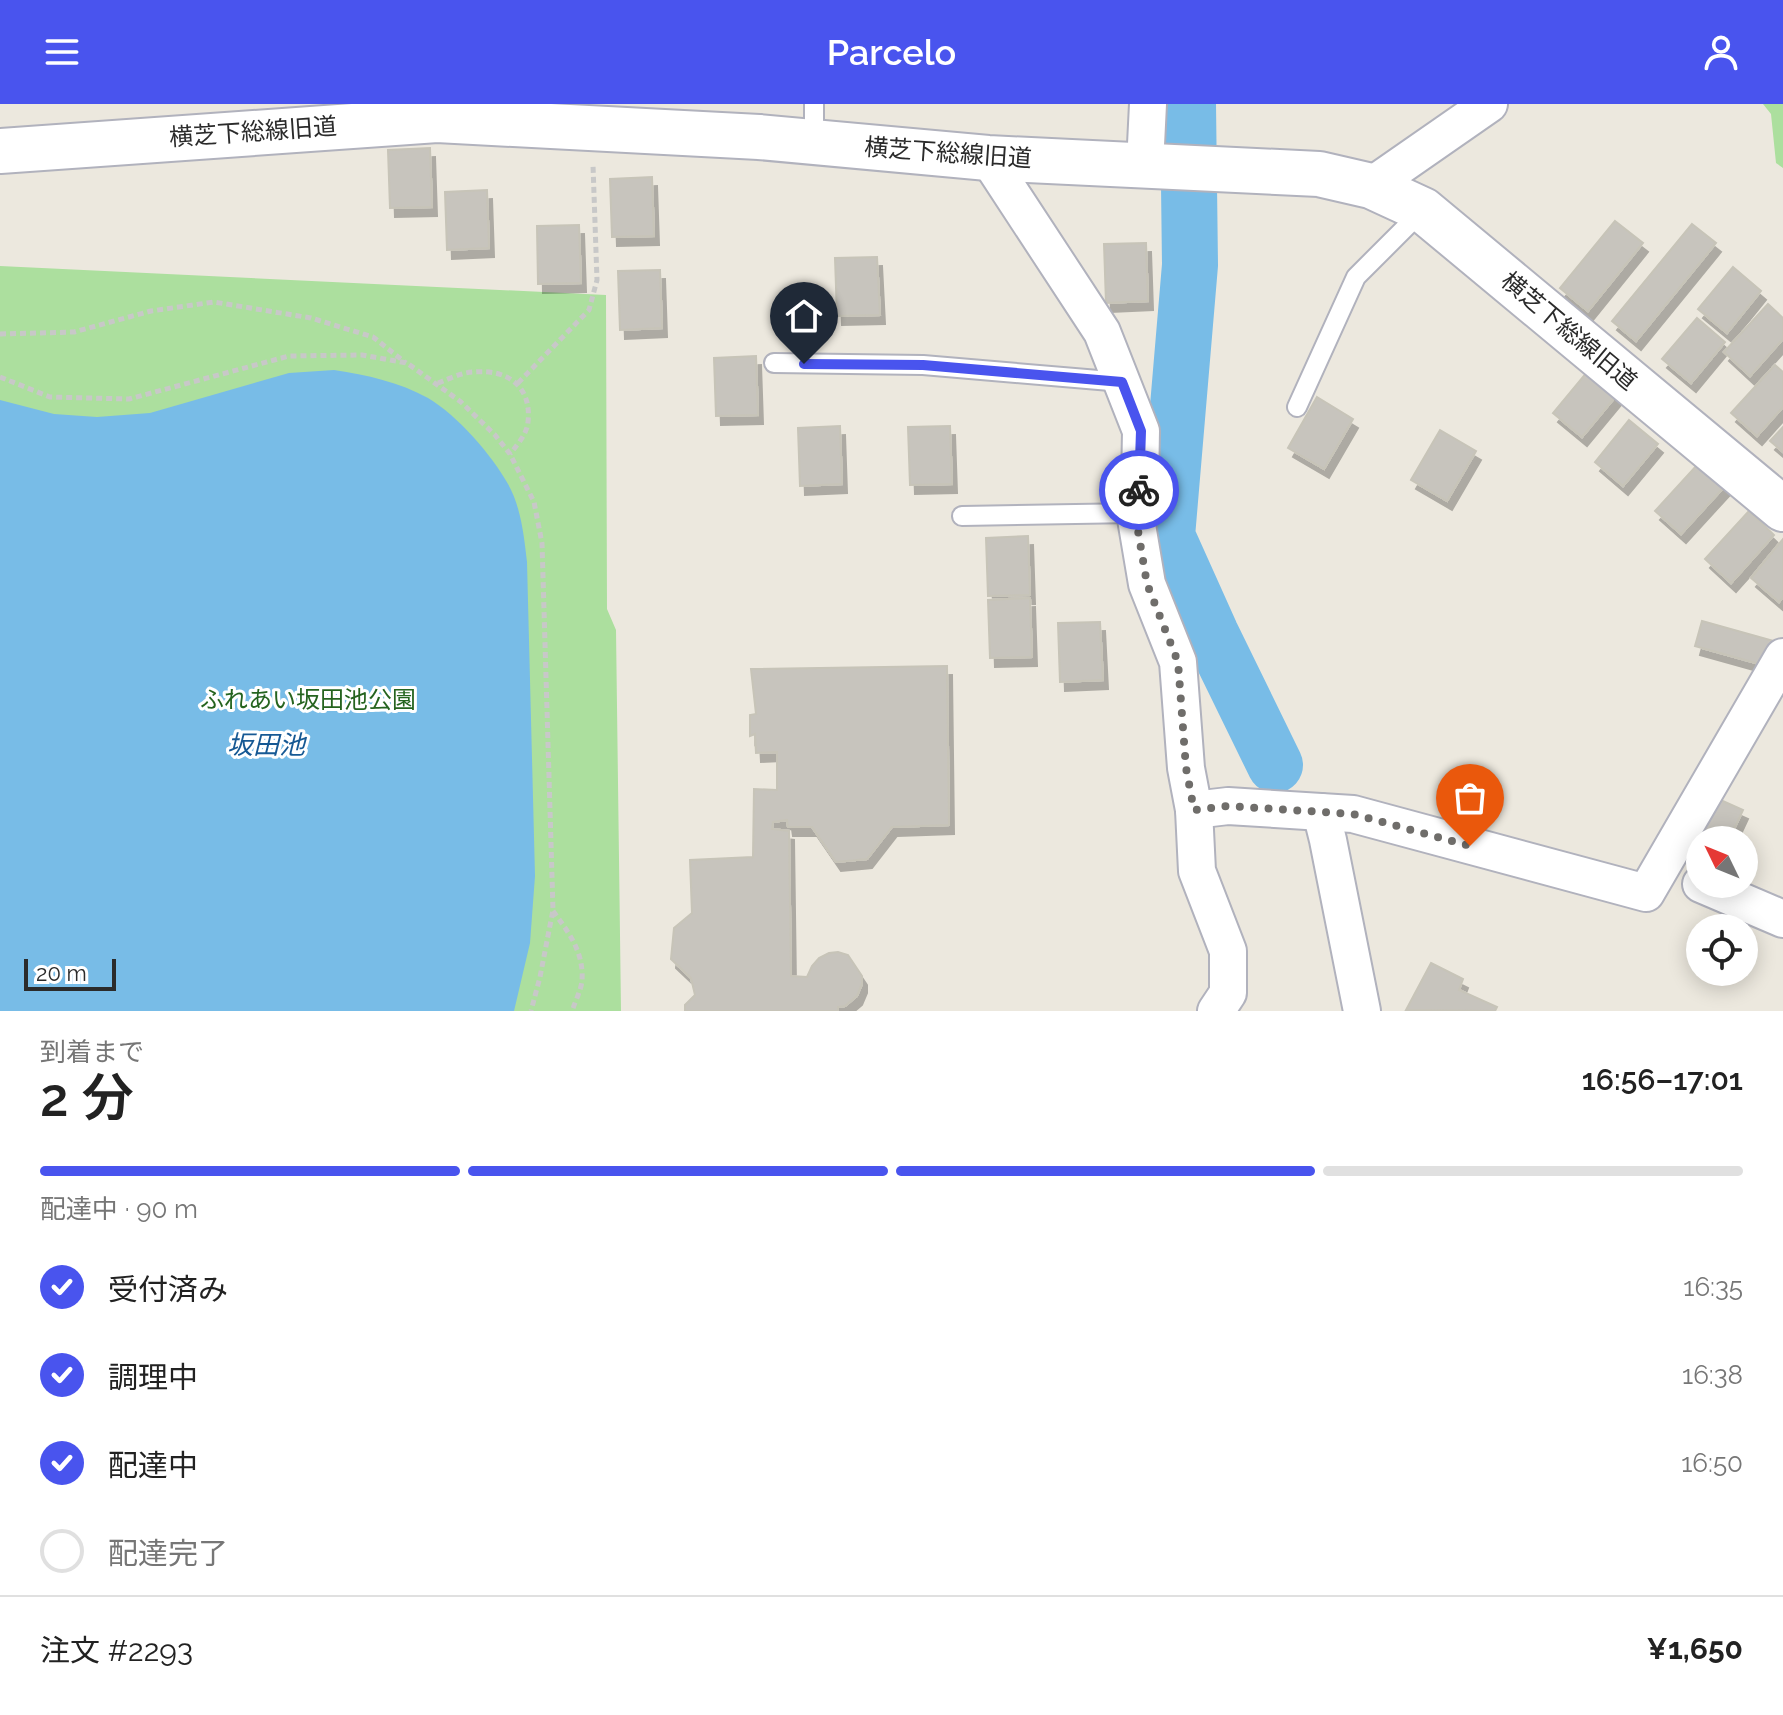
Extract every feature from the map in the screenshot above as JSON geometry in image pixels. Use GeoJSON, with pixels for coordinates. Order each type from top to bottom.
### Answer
{"type":"FeatureCollection","features":[{"type":"Feature","properties":{"kind":"street"},"geometry":{"type":"LineString","coordinates":[[1145,165],[1148,104]]}},
{"type":"Feature","properties":{"kind":"street"},"geometry":{"type":"LineString","coordinates":[[1371,186],[1489,104]]}},
{"type":"Feature","properties":{"kind":"street","name":"横芝下総線旧道"},"geometry":{"type":"LineString","coordinates":[[0,151],[437,120],[592,128],[814,123],[988,158],[1319,174],[1371,186],[1423,210],[1783,509]]}},
{"type":"Feature","properties":{"kind":"street"},"geometry":{"type":"LineString","coordinates":[[988,158],[1102,332],[1141,431],[1140,484],[1135,513],[1147,584],[1178,662],[1186,768],[1194,810],[1197,871],[1228,951],[1228,993],[1216,1011]]}},
{"type":"Feature","properties":{"kind":"street"},"geometry":{"type":"LineString","coordinates":[[1194,810],[1228,806],[1353,814],[1646,893],[1783,657]]}},
{"type":"Feature","properties":{"kind":"street"},"geometry":{"type":"LineString","coordinates":[[1321,812],[1362,1011]]}},
{"type":"Feature","properties":{"kind":"street"},"geometry":{"type":"LineString","coordinates":[[1661,867],[1686,878]]}},
{"type":"Feature","properties":{"kind":"street"},"geometry":{"type":"LineString","coordinates":[[1734,898],[1783,919]]}},
{"type":"Feature","properties":{"kind":"lane"},"geometry":{"type":"LineString","coordinates":[[1297,407],[1356,277],[1423,210]]}},
{"type":"Feature","properties":{"kind":"lane"},"geometry":{"type":"LineString","coordinates":[[774,363],[923,365],[1122,382]]}},
{"type":"Feature","properties":{"kind":"lane"},"geometry":{"type":"LineString","coordinates":[[962,516],[1135,513]]}},
{"type":"Feature","properties":{"kind":"path"},"geometry":{"type":"LineString","coordinates":[[518,383],[589,310],[597,280],[592,128]]}},
{"type":"Feature","properties":{"kind":"path"},"geometry":{"type":"LineString","coordinates":[[0,334],[74,332],[151,311],[214,302],[324,321],[373,337],[479,419],[510,454],[534,502],[542,543],[553,910],[531,1011]]}},
{"type":"Feature","properties":{"kind":"path"},"geometry":{"type":"LineString","coordinates":[[0,377],[50,397],[129,399],[289,356],[362,355],[407,363]]}},
{"type":"Feature","properties":{"kind":"path"},"geometry":{"type":"LineString","coordinates":[[437,384],[471,371],[504,375],[518,383],[526,399],[528,423],[510,454]]}},
{"type":"Feature","properties":{"kind":"path"},"geometry":{"type":"LineString","coordinates":[[553,910],[573,937],[580,958],[582,983],[572,1011]]}},
{"type":"Feature","properties":{"kind":"green space"},"geometry":{"type":"Polygon","coordinates":[[[1763,104],[1783,104],[1783,168],[1776,163],[1771,114],[1763,104]]]}},
{"type":"Feature","properties":{"kind":"green space","name":"坂田池"},"geometry":{"type":"Polygon","coordinates":[[[0,266],[606,295],[607,609],[616,630],[621,1011],[0,1011],[0,266]]]}},
{"type":"Feature","properties":{"kind":"water","name":"坂田池"},"geometry":{"type":"Polygon","coordinates":[[[334,370],[394,383],[439,405],[473,436],[493,461],[508,484],[519,512],[527,562],[535,876],[530,943],[514,1011],[0,1011],[0,400],[54,414],[97,417],[150,413],[289,373],[334,370]]]}},
{"type":"Feature","properties":{"kind":"building"},"geometry":{"type":"Polygon","coordinates":[[[430,148],[432,207],[390,208],[388,150],[430,148]]]}},
{"type":"Feature","properties":{"kind":"building"},"geometry":{"type":"Polygon","coordinates":[[[652,177],[654,236],[612,237],[610,179],[652,177]]]}},
{"type":"Feature","properties":{"kind":"building"},"geometry":{"type":"Polygon","coordinates":[[[487,190],[489,248],[447,250],[445,192],[487,190]]]}},
{"type":"Feature","properties":{"kind":"building"},"geometry":{"type":"Polygon","coordinates":[[[1615,221],[1643,243],[1588,311],[1560,288],[1615,221]]]}},
{"type":"Feature","properties":{"kind":"building"},"geometry":{"type":"Polygon","coordinates":[[[1692,224],[1716,243],[1636,341],[1612,321],[1692,224]]]}},
{"type":"Feature","properties":{"kind":"building"},"geometry":{"type":"Polygon","coordinates":[[[579,225],[581,283],[538,284],[537,226],[579,225]]]}},
{"type":"Feature","properties":{"kind":"building"},"geometry":{"type":"Polygon","coordinates":[[[1146,243],[1148,301],[1106,303],[1104,244],[1146,243]]]}},
{"type":"Feature","properties":{"kind":"building"},"geometry":{"type":"Polygon","coordinates":[[[877,257],[880,315],[837,316],[835,258],[877,257]]]}},
{"type":"Feature","properties":{"kind":"building"},"geometry":{"type":"Polygon","coordinates":[[[1733,267],[1761,291],[1727,333],[1698,309],[1733,267]]]}},
{"type":"Feature","properties":{"kind":"building"},"geometry":{"type":"Polygon","coordinates":[[[660,270],[662,328],[620,330],[618,271],[660,270]]]}},
{"type":"Feature","properties":{"kind":"building"},"geometry":{"type":"Polygon","coordinates":[[[1768,304],[1783,318],[1783,339],[1750,376],[1724,352],[1768,304]]]}},
{"type":"Feature","properties":{"kind":"building"},"geometry":{"type":"Polygon","coordinates":[[[1697,318],[1725,342],[1691,383],[1662,359],[1697,318]]]}},
{"type":"Feature","properties":{"kind":"building"},"geometry":{"type":"Polygon","coordinates":[[[756,356],[758,415],[716,416],[714,358],[756,356]]]}},
{"type":"Feature","properties":{"kind":"building"},"geometry":{"type":"Polygon","coordinates":[[[1775,365],[1783,372],[1783,407],[1757,436],[1731,413],[1775,365]]]}},
{"type":"Feature","properties":{"kind":"building"},"geometry":{"type":"Polygon","coordinates":[[[1588,371],[1617,395],[1582,437],[1553,413],[1588,371]]]}},
{"type":"Feature","properties":{"kind":"building"},"geometry":{"type":"Polygon","coordinates":[[[1317,397],[1353,419],[1324,469],[1288,448],[1317,397]]]}},
{"type":"Feature","properties":{"kind":"building"},"geometry":{"type":"Polygon","coordinates":[[[1629,420],[1658,444],[1623,486],[1595,462],[1629,420]]]}},
{"type":"Feature","properties":{"kind":"building"},"geometry":{"type":"Polygon","coordinates":[[[840,426],[842,484],[800,486],[798,428],[840,426]]]}},
{"type":"Feature","properties":{"kind":"building"},"geometry":{"type":"Polygon","coordinates":[[[950,426],[952,484],[910,485],[908,427],[950,426]]]}},
{"type":"Feature","properties":{"kind":"building"},"geometry":{"type":"Polygon","coordinates":[[[1783,427],[1783,452],[1770,441],[1783,427]]]}},
{"type":"Feature","properties":{"kind":"building"},"geometry":{"type":"Polygon","coordinates":[[[1440,430],[1476,451],[1447,501],[1411,480],[1440,430]]]}},
{"type":"Feature","properties":{"kind":"building"},"geometry":{"type":"Polygon","coordinates":[[[1699,463],[1725,486],[1681,534],[1655,511],[1699,463]]]}},
{"type":"Feature","properties":{"kind":"building"},"geometry":{"type":"Polygon","coordinates":[[[1749,511],[1774,535],[1731,583],[1705,559],[1749,511]]]}},
{"type":"Feature","properties":{"kind":"building"},"geometry":{"type":"Polygon","coordinates":[[[1028,536],[1030,595],[988,596],[986,538],[1028,536]]]}},
{"type":"Feature","properties":{"kind":"building"},"geometry":{"type":"Polygon","coordinates":[[[1783,539],[1783,597],[1779,602],[1751,578],[1783,539]]]}},
{"type":"Feature","properties":{"kind":"building"},"geometry":{"type":"Polygon","coordinates":[[[1030,598],[1032,657],[990,658],[988,600],[1030,598]]]}},
{"type":"Feature","properties":{"kind":"building"},"geometry":{"type":"Polygon","coordinates":[[[1702,621],[1777,642],[1770,667],[1695,646],[1702,621]]]}},
{"type":"Feature","properties":{"kind":"building"},"geometry":{"type":"Polygon","coordinates":[[[1100,622],[1103,680],[1060,682],[1058,623],[1100,622]]]}},
{"type":"Feature","properties":{"kind":"building"},"geometry":{"type":"Polygon","coordinates":[[[947,666],[949,825],[892,827],[867,859],[836,862],[812,827],[788,827],[787,820],[773,822],[772,829],[789,831],[791,976],[807,977],[819,958],[829,953],[848,955],[862,976],[857,996],[845,1006],[838,1007],[838,1011],[685,1011],[685,1005],[695,995],[691,978],[671,959],[674,928],[692,913],[690,860],[753,857],[754,789],[777,790],[777,752],[756,753],[755,734],[750,736],[750,715],[756,714],[751,669],[947,666]]]}},
{"type":"Feature","properties":{"kind":"building"},"geometry":{"type":"Polygon","coordinates":[[[1716,798],[1743,810],[1736,826],[1704,826],[1716,798]]]}},
{"type":"Feature","properties":{"kind":"building"},"geometry":{"type":"Polygon","coordinates":[[[1431,963],[1463,979],[1459,990],[1497,1007],[1495,1011],[1406,1010],[1431,963]]]}},
{"type":"Feature","properties":{"kind":"waterway"},"geometry":{"type":"LineString","coordinates":[[1188,104],[1190,265],[1167,536],[1275,765]]}},
{"type":"Feature","properties":{"kind":"way so far"},"geometry":{"type":"LineString","coordinates":[[1139,490],[1135,513],[1147,584],[1178,662],[1186,768],[1194,810],[1228,806],[1353,814],[1470,846]]}},
{"type":"Feature","properties":{"kind":"route"},"geometry":{"type":"LineString","coordinates":[[804,364],[923,365],[1122,382],[1141,431],[1139,490]]}},
{"type":"Feature","properties":{"kind":"park label","name":"ふれあい坂田池公園"},"geometry":{"type":"Point","coordinates":[308,700]}}]}
